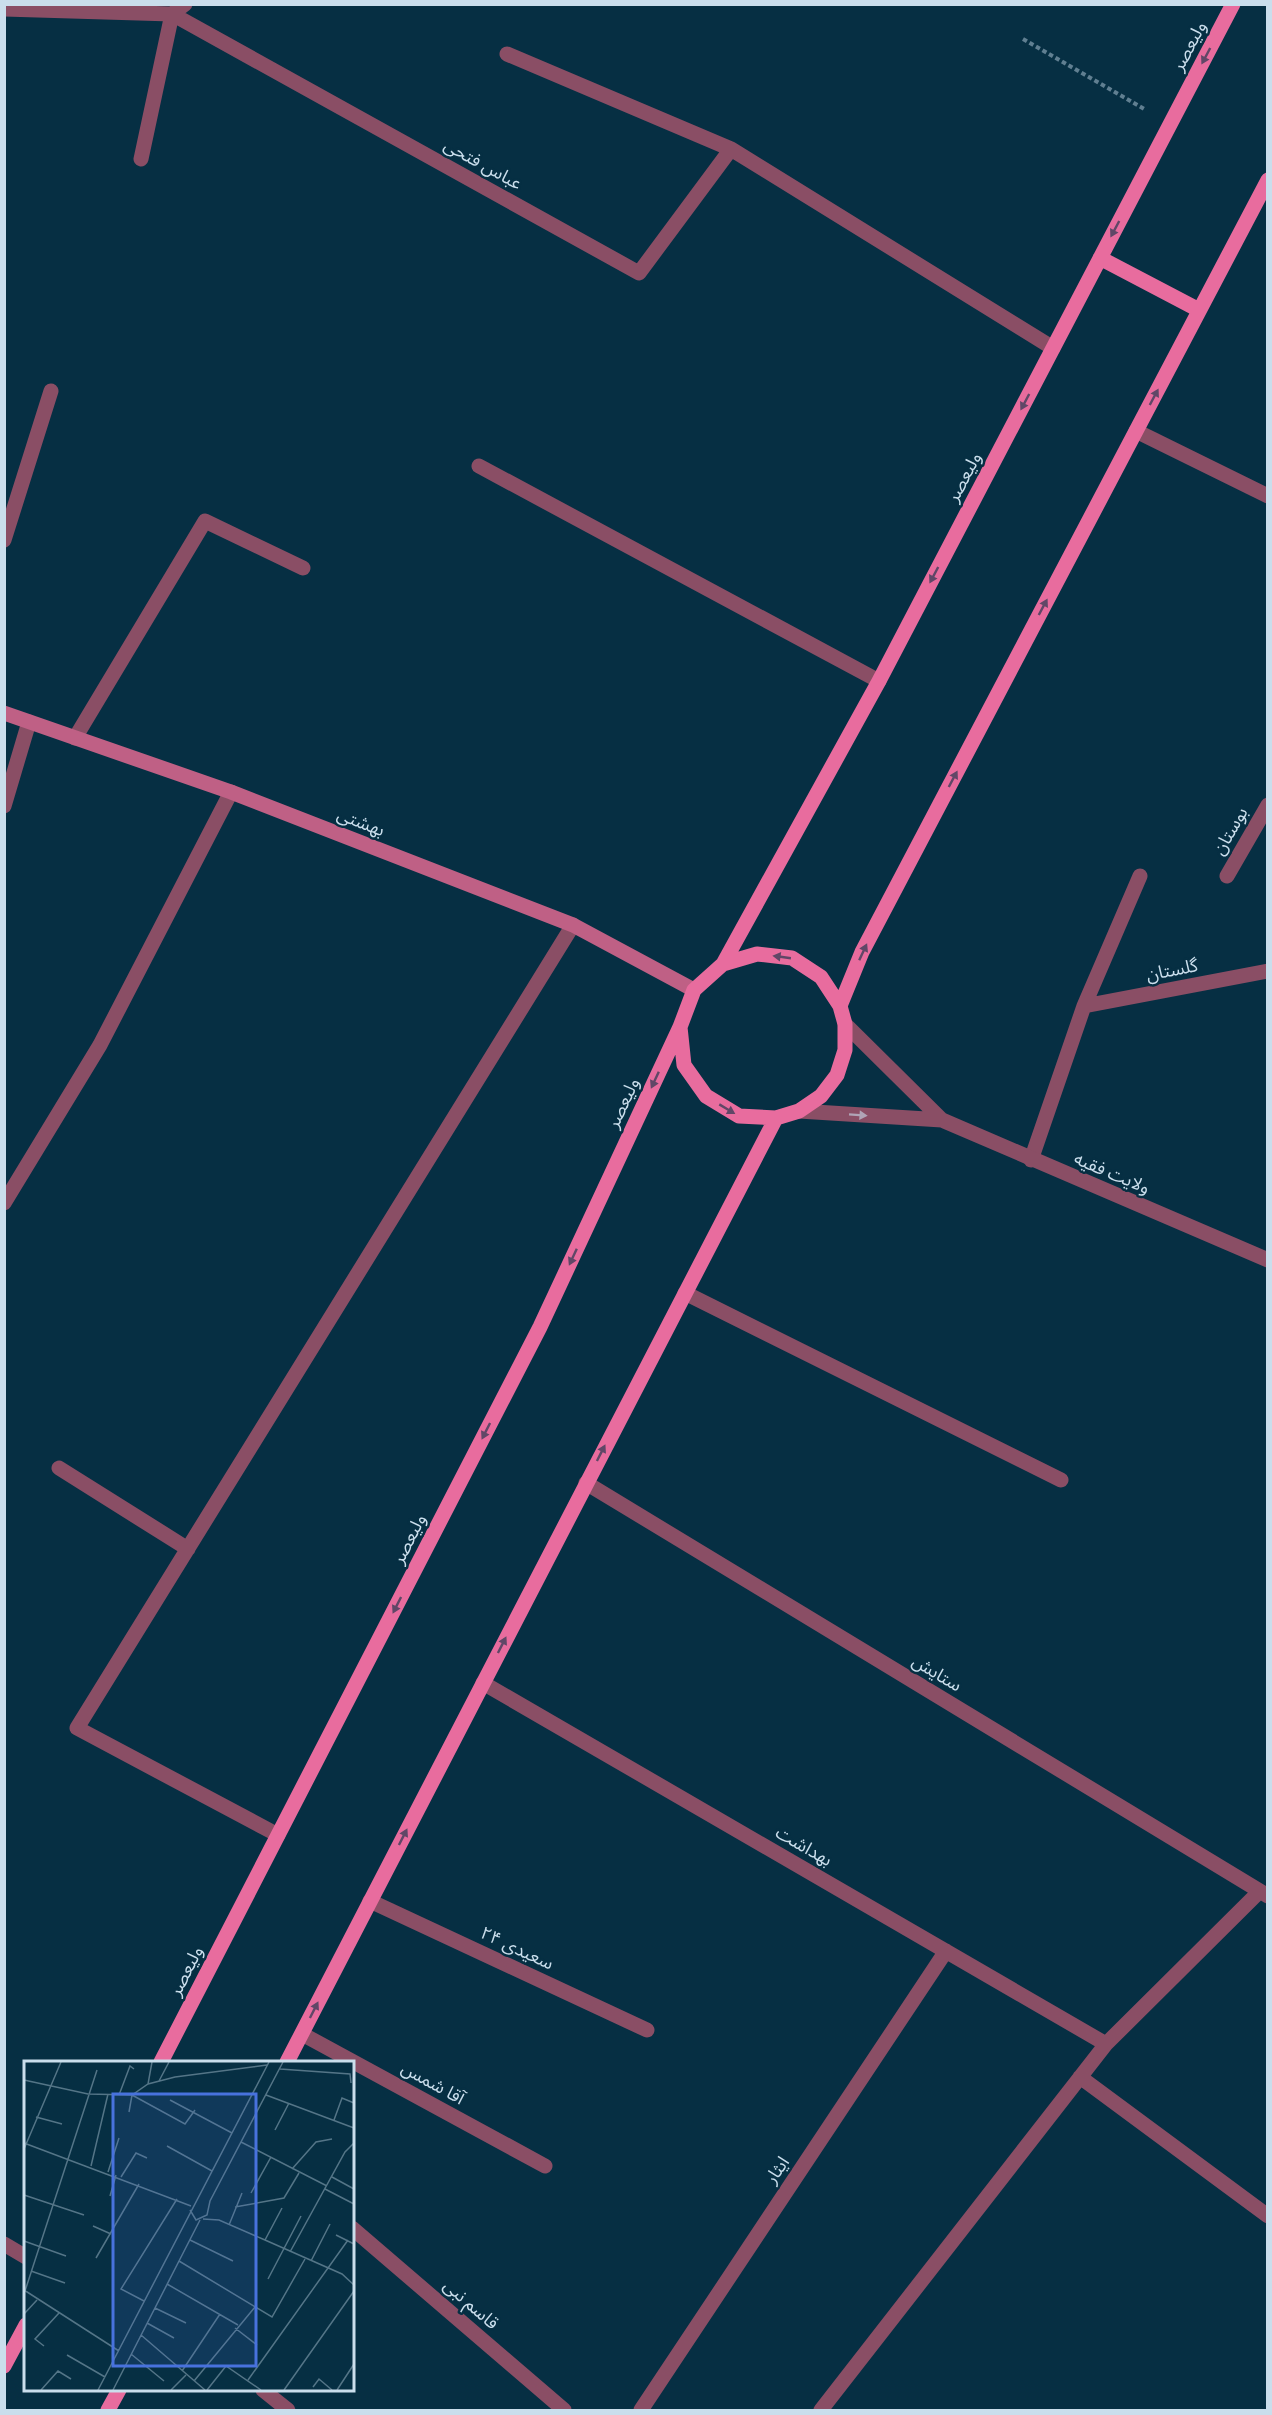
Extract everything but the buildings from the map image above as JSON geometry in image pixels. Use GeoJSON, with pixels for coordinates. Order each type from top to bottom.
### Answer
{"type":"FeatureCollection","features":[{"type":"Feature","properties":{"kind":"main road","name":"ولیعصر"},"geometry":{"type":"LineString","coordinates":[[723,963],[879,681],[1233,4]]}},
{"type":"Feature","properties":{"kind":"main road"},"geometry":{"type":"LineString","coordinates":[[840,1006],[862,952],[1268,180]]}},
{"type":"Feature","properties":{"kind":"main road"},"geometry":{"type":"LineString","coordinates":[[1100,258],[1199,310]]}},
{"type":"Feature","properties":{"kind":"main road","name":"بهشتی"},"geometry":{"type":"LineString","coordinates":[[4,713],[231,792],[573,925],[694,990]]}},
{"type":"Feature","properties":{"kind":"main road"},"geometry":{"type":"LineString","coordinates":[[757,954],[792,958],[821,977],[840,1006],[845,1024],[845,1050],[837,1075],[821,1096],[799,1111],[776,1118],[738,1116],[706,1096],[684,1065],[680,1027],[694,990],[723,963],[757,954]]}},
{"type":"Feature","properties":{"kind":"main road","name":"ولیعصر"},"geometry":{"type":"LineString","coordinates":[[162,2061],[540,1327],[680,1027]]}},
{"type":"Feature","properties":{"kind":"main road"},"geometry":{"type":"LineString","coordinates":[[288,2061],[776,1118]]}},
{"type":"Feature","properties":{"kind":"main road"},"geometry":{"type":"LineString","coordinates":[[4,2366],[24,2329]]}},
{"type":"Feature","properties":{"kind":"main road"},"geometry":{"type":"LineString","coordinates":[[108,2410],[118,2391]]}},
{"type":"Feature","properties":{"kind":"street"},"geometry":{"type":"LineString","coordinates":[[4,9],[59,7],[179,9],[141,159]]}},
{"type":"Feature","properties":{"kind":"street","name":"عباس فتحی"},"geometry":{"type":"LineString","coordinates":[[179,9],[639,273],[731,149]]}},
{"type":"Feature","properties":{"kind":"street"},"geometry":{"type":"LineString","coordinates":[[507,54],[731,149],[1053,348]]}},
{"type":"Feature","properties":{"kind":"street"},"geometry":{"type":"LineString","coordinates":[[4,540],[51,391]]}},
{"type":"Feature","properties":{"kind":"street"},"geometry":{"type":"LineString","coordinates":[[1136,431],[1268,496]]}},
{"type":"Feature","properties":{"kind":"street"},"geometry":{"type":"LineString","coordinates":[[479,466],[879,681]]}},
{"type":"Feature","properties":{"kind":"street"},"geometry":{"type":"LineString","coordinates":[[75,738],[205,521],[303,568]]}},
{"type":"Feature","properties":{"kind":"street"},"geometry":{"type":"LineString","coordinates":[[4,806],[29,722]]}},
{"type":"Feature","properties":{"kind":"street"},"geometry":{"type":"LineString","coordinates":[[4,1203],[100,1044],[231,792]]}},
{"type":"Feature","properties":{"kind":"street","name":"بوستان"},"geometry":{"type":"LineString","coordinates":[[1227,876],[1268,805]]}},
{"type":"Feature","properties":{"kind":"street"},"geometry":{"type":"LineString","coordinates":[[1031,1160],[1084,1006],[1140,876]]}},
{"type":"Feature","properties":{"kind":"street"},"geometry":{"type":"LineString","coordinates":[[278,1835],[77,1728],[573,925]]}},
{"type":"Feature","properties":{"kind":"street","name":"گلستان"},"geometry":{"type":"LineString","coordinates":[[1084,1006],[1268,971]]}},
{"type":"Feature","properties":{"kind":"street","name":"ولایت فقیه"},"geometry":{"type":"LineString","coordinates":[[845,1024],[942,1120],[1268,1260]]}},
{"type":"Feature","properties":{"kind":"street","name":"ولایت فقیه"},"geometry":{"type":"LineString","coordinates":[[799,1111],[942,1120]]}},
{"type":"Feature","properties":{"kind":"street"},"geometry":{"type":"LineString","coordinates":[[685,1293],[1061,1480]]}},
{"type":"Feature","properties":{"kind":"street"},"geometry":{"type":"LineString","coordinates":[[59,1468],[188,1549]]}},
{"type":"Feature","properties":{"kind":"street","name":"ستایش"},"geometry":{"type":"LineString","coordinates":[[586,1483],[1264,1894]]}},
{"type":"Feature","properties":{"kind":"street","name":"بهداشت"},"geometry":{"type":"LineString","coordinates":[[483,1683],[1106,2044]]}},
{"type":"Feature","properties":{"kind":"street"},"geometry":{"type":"LineString","coordinates":[[821,2410],[1106,2044],[1264,1894]]}},
{"type":"Feature","properties":{"kind":"street","name":"۲۴ سعیدی"},"geometry":{"type":"LineString","coordinates":[[370,1901],[647,2030]]}},
{"type":"Feature","properties":{"kind":"street","name":"ایثار"},"geometry":{"type":"LineString","coordinates":[[641,2410],[946,1951]]}},
{"type":"Feature","properties":{"kind":"street","name":"آقا شمس"},"geometry":{"type":"LineString","coordinates":[[302,2034],[352,2061]]}},
{"type":"Feature","properties":{"kind":"street","name":"آقا شمس"},"geometry":{"type":"LineString","coordinates":[[354,2062],[545,2166]]}},
{"type":"Feature","properties":{"kind":"street"},"geometry":{"type":"LineString","coordinates":[[1080,2078],[1268,2216]]}},
{"type":"Feature","properties":{"kind":"street","name":"قاسم نبی"},"geometry":{"type":"LineString","coordinates":[[354,2230],[564,2410]]}},
{"type":"Feature","properties":{"kind":"street"},"geometry":{"type":"LineString","coordinates":[[4,2244],[24,2256]]}},
{"type":"Feature","properties":{"kind":"street"},"geometry":{"type":"LineString","coordinates":[[264,2391],[288,2410]]}},
{"type":"Feature","properties":{"kind":"path"},"geometry":{"type":"LineString","coordinates":[[1023,39],[1170,124]]}}]}
